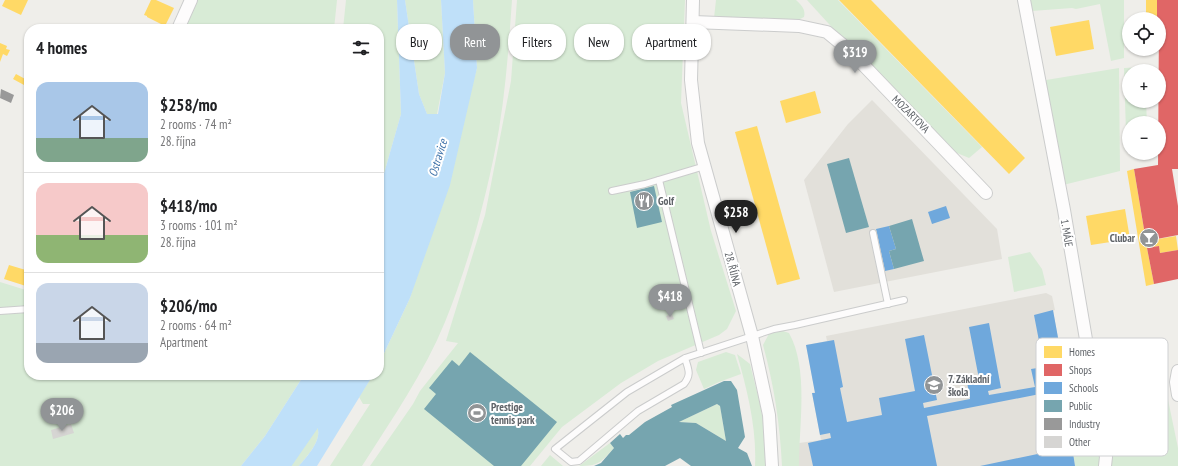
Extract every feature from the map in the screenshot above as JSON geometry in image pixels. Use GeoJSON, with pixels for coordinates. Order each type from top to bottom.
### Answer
{"type":"FeatureCollection","features":[{"type":"Feature","properties":{"kind":"street"},"geometry":{"type":"LineString","coordinates":[[180,24],[191,0]]}},
{"type":"Feature","properties":{"kind":"street","name":"28. ŘÍJNA"},"geometry":{"type":"LineString","coordinates":[[693,0],[691,80],[698,142],[752,336],[768,415],[772,466]]}},
{"type":"Feature","properties":{"kind":"street","name":"1. MÁJE"},"geometry":{"type":"LineString","coordinates":[[1024,0],[1064,210],[1086,338]]}},
{"type":"Feature","properties":{"kind":"street","name":"MOZARTOVA"},"geometry":{"type":"LineString","coordinates":[[693,22],[799,26],[827,32],[850,51],[986,193]]}},
{"type":"Feature","properties":{"kind":"street"},"geometry":{"type":"LineString","coordinates":[[1178,371],[1176,382],[1178,395]]}},
{"type":"Feature","properties":{"kind":"street","name":"1. MÁJE"},"geometry":{"type":"LineString","coordinates":[[1106,456],[1106,466]]}},
{"type":"Feature","properties":{"kind":"lane"},"geometry":{"type":"LineString","coordinates":[[612,191],[659,180],[704,166]]}},
{"type":"Feature","properties":{"kind":"lane"},"geometry":{"type":"LineString","coordinates":[[659,180],[701,352]]}},
{"type":"Feature","properties":{"kind":"lane"},"geometry":{"type":"LineString","coordinates":[[873,233],[888,304]]}},
{"type":"Feature","properties":{"kind":"lane"},"geometry":{"type":"LineString","coordinates":[[685,358],[690,371],[689,378],[684,384],[638,411],[580,461],[571,462],[555,449],[627,392],[685,358],[774,329],[795,326],[904,300]]}},
{"type":"Feature","properties":{"kind":"lane"},"geometry":{"type":"LineString","coordinates":[[0,311],[24,309]]}},
{"type":"Feature","properties":{"kind":"shaded area"},"geometry":{"type":"Polygon","coordinates":[[[872,100],[997,229],[1002,259],[834,292],[804,180],[848,124],[872,100]]]}},
{"type":"Feature","properties":{"kind":"shaded area","name":"7. Základní škola"},"geometry":{"type":"Polygon","coordinates":[[[1046,293],[1052,296],[1058,338],[1036,338],[1036,456],[1073,456],[1075,466],[799,466],[799,443],[821,440],[812,393],[815,392],[806,345],[827,341],[826,336],[1046,293]]]}},
{"type":"Feature","properties":{"kind":"green space"},"geometry":{"type":"Polygon","coordinates":[[[196,0],[337,0],[335,24],[185,24],[196,0]]]}},
{"type":"Feature","properties":{"kind":"green space"},"geometry":{"type":"Polygon","coordinates":[[[346,0],[397,0],[398,24],[396,24],[396,60],[399,60],[401,114],[384,174],[384,24],[344,24],[346,0]]]}},
{"type":"Feature","properties":{"kind":"green space"},"geometry":{"type":"Polygon","coordinates":[[[405,0],[441,0],[445,73],[437,114],[427,114],[419,94],[414,60],[442,60],[442,24],[409,24],[405,0]]]}},
{"type":"Feature","properties":{"kind":"green space"},"geometry":{"type":"Polygon","coordinates":[[[473,0],[512,0],[510,24],[508,24],[508,49],[499,129],[477,227],[454,299],[437,341],[417,378],[362,466],[330,466],[370,404],[363,404],[359,397],[370,380],[384,380],[384,353],[410,298],[477,68],[477,60],[500,60],[500,24],[474,24],[473,0]]]}},
{"type":"Feature","properties":{"kind":"green space"},"geometry":{"type":"Polygon","coordinates":[[[517,0],[685,0],[684,24],[632,24],[632,60],[683,60],[681,103],[711,231],[736,311],[727,329],[719,335],[658,361],[621,383],[562,427],[530,466],[370,466],[413,404],[420,391],[458,343],[446,341],[485,215],[511,81],[513,60],[566,60],[566,24],[515,24],[517,0]]]}},
{"type":"Feature","properties":{"kind":"green space"},"geometry":{"type":"Polygon","coordinates":[[[716,0],[796,0],[804,9],[804,17],[796,21],[714,18],[716,0]]]}},
{"type":"Feature","properties":{"kind":"green space"},"geometry":{"type":"Polygon","coordinates":[[[807,0],[838,0],[982,147],[969,158],[957,153],[849,46],[807,0]]]}},
{"type":"Feature","properties":{"kind":"green space"},"geometry":{"type":"Polygon","coordinates":[[[1030,0],[1124,0],[1124,12],[1122,12],[1122,56],[1124,56],[1124,58],[1111,61],[1100,4],[1076,9],[1032,11],[1030,0]]]}},
{"type":"Feature","properties":{"kind":"green space"},"geometry":{"type":"Polygon","coordinates":[[[1119,68],[1120,171],[1059,186],[1040,81],[1119,68]]]}},
{"type":"Feature","properties":{"kind":"green space"},"geometry":{"type":"Polygon","coordinates":[[[1125,108],[1146,108],[1147,116],[1125,116],[1125,108]]]}},
{"type":"Feature","properties":{"kind":"green space"},"geometry":{"type":"Polygon","coordinates":[[[1030,252],[1042,269],[1046,285],[1014,292],[1008,257],[1030,252]]]}},
{"type":"Feature","properties":{"kind":"green space"},"geometry":{"type":"Polygon","coordinates":[[[0,282],[24,289],[24,380],[301,380],[265,436],[241,466],[0,466],[0,282]]]}},
{"type":"Feature","properties":{"kind":"green space"},"geometry":{"type":"Polygon","coordinates":[[[780,330],[789,333],[795,347],[799,363],[802,398],[799,466],[782,466],[776,405],[763,345],[770,332],[780,330]]]}},
{"type":"Feature","properties":{"kind":"green space"},"geometry":{"type":"Polygon","coordinates":[[[726,352],[735,355],[741,374],[704,389],[696,370],[698,362],[726,352]]]}},
{"type":"Feature","properties":{"kind":"green space"},"geometry":{"type":"Polygon","coordinates":[[[737,354],[750,364],[760,404],[766,437],[767,466],[755,466],[753,424],[748,395],[737,354]]]}},
{"type":"Feature","properties":{"kind":"green space"},"geometry":{"type":"Polygon","coordinates":[[[1168,400],[1178,448],[1178,466],[1075,466],[1073,456],[1168,456],[1168,400]]]}},
{"type":"Feature","properties":{"kind":"green space"},"geometry":{"type":"Polygon","coordinates":[[[717,404],[720,406],[726,441],[696,423],[679,422],[717,404]]]}},
{"type":"Feature","properties":{"kind":"green space"},"geometry":{"type":"Polygon","coordinates":[[[313,425],[317,426],[318,437],[310,453],[299,466],[282,466],[289,446],[295,436],[305,428],[313,425]]]}},
{"type":"Feature","properties":{"kind":"green space"},"geometry":{"type":"Polygon","coordinates":[[[610,443],[614,448],[602,460],[595,464],[579,466],[610,443]]]}},
{"type":"Feature","properties":{"kind":"green space"},"geometry":{"type":"Polygon","coordinates":[[[550,455],[563,466],[541,466],[550,455]]]}},
{"type":"Feature","properties":{"kind":"water"},"geometry":{"type":"Polygon","coordinates":[[[397,0],[405,0],[409,24],[398,24],[397,0]]]}},
{"type":"Feature","properties":{"kind":"water"},"geometry":{"type":"Polygon","coordinates":[[[441,0],[473,0],[474,24],[450,24],[450,60],[477,60],[477,68],[450,185],[410,298],[384,353],[384,174],[401,114],[399,60],[414,60],[419,94],[427,114],[438,114],[445,73],[441,0]]]}},
{"type":"Feature","properties":{"kind":"water"},"geometry":{"type":"Polygon","coordinates":[[[301,380],[370,380],[317,466],[299,466],[310,453],[318,437],[317,426],[313,425],[305,428],[295,436],[289,446],[282,466],[241,466],[265,436],[301,380]]]}},
{"type":"Feature","properties":{"kind":"building: Homes"},"geometry":{"type":"Polygon","coordinates":[[[5,0],[28,0],[21,15],[2,6],[5,0]]]}},
{"type":"Feature","properties":{"kind":"building: Homes"},"geometry":{"type":"Polygon","coordinates":[[[151,0],[156,0],[174,8],[166,24],[161,24],[144,15],[151,0]]]}},
{"type":"Feature","properties":{"kind":"building: Homes"},"geometry":{"type":"Polygon","coordinates":[[[839,0],[871,0],[1025,158],[1009,174],[839,0]]]}},
{"type":"Feature","properties":{"kind":"building: Homes"},"geometry":{"type":"Polygon","coordinates":[[[1146,0],[1157,0],[1157,12],[1146,12],[1146,0]]]}},
{"type":"Feature","properties":{"kind":"building: Homes"},"geometry":{"type":"Polygon","coordinates":[[[1089,20],[1094,49],[1056,56],[1050,27],[1089,20]]]}},
{"type":"Feature","properties":{"kind":"building: Homes"},"geometry":{"type":"Polygon","coordinates":[[[0,43],[7,46],[6,49],[10,50],[7,56],[3,54],[0,62],[0,43]]]}},
{"type":"Feature","properties":{"kind":"building: Homes"},"geometry":{"type":"Polygon","coordinates":[[[16,74],[24,78],[24,85],[13,79],[16,74]]]}},
{"type":"Feature","properties":{"kind":"building: Homes"},"geometry":{"type":"Polygon","coordinates":[[[815,91],[821,113],[786,123],[780,101],[815,91]]]}},
{"type":"Feature","properties":{"kind":"building: Homes"},"geometry":{"type":"Polygon","coordinates":[[[757,126],[800,279],[777,285],[735,132],[757,126]]]}},
{"type":"Feature","properties":{"kind":"building: Homes"},"geometry":{"type":"Polygon","coordinates":[[[1134,169],[1146,241],[1176,236],[1178,250],[1160,253],[1159,246],[1147,248],[1154,284],[1146,286],[1127,171],[1134,169]]]}},
{"type":"Feature","properties":{"kind":"building: Homes"},"geometry":{"type":"Polygon","coordinates":[[[1125,209],[1130,239],[1091,245],[1086,216],[1125,209]]]}},
{"type":"Feature","properties":{"kind":"building: Homes"},"geometry":{"type":"Polygon","coordinates":[[[9,265],[24,270],[24,285],[4,279],[9,265]]]}},
{"type":"Feature","properties":{"kind":"building: Shops"},"geometry":{"type":"Polygon","coordinates":[[[1157,0],[1178,0],[1178,169],[1172,169],[1178,206],[1178,235],[1146,241],[1134,169],[1158,165],[1158,160],[1166,160],[1166,116],[1158,116],[1158,108],[1166,108],[1166,64],[1159,64],[1159,56],[1166,56],[1166,12],[1157,12],[1157,0]]]}},
{"type":"Feature","properties":{"kind":"building: Shops"},"geometry":{"type":"Polygon","coordinates":[[[1159,246],[1160,253],[1178,250],[1178,279],[1154,284],[1147,248],[1159,246]]]}},
{"type":"Feature","properties":{"kind":"building: Schools"},"geometry":{"type":"Polygon","coordinates":[[[946,206],[950,218],[932,224],[928,212],[946,206]]]}},
{"type":"Feature","properties":{"kind":"building: Schools"},"geometry":{"type":"Polygon","coordinates":[[[889,226],[896,249],[889,251],[894,269],[885,271],[876,229],[889,226]]]}},
{"type":"Feature","properties":{"kind":"building: Schools"},"geometry":{"type":"Polygon","coordinates":[[[1053,310],[1058,338],[1038,338],[1034,315],[1053,310]]]}},
{"type":"Feature","properties":{"kind":"building: Schools"},"geometry":{"type":"Polygon","coordinates":[[[989,323],[1001,388],[988,391],[989,395],[1035,387],[1031,369],[1036,368],[1036,395],[927,416],[937,466],[813,466],[808,443],[831,438],[830,433],[820,435],[812,393],[815,393],[806,345],[834,340],[843,387],[840,388],[847,422],[882,415],[879,398],[915,391],[905,339],[924,335],[937,400],[923,403],[924,408],[970,399],[967,382],[979,379],[969,327],[989,323]]]}},
{"type":"Feature","properties":{"kind":"building: Schools"},"geometry":{"type":"Polygon","coordinates":[[[1036,454],[1036,456],[1073,456],[1075,466],[980,466],[1036,454]]]}},
{"type":"Feature","properties":{"kind":"building: Public"},"geometry":{"type":"Polygon","coordinates":[[[849,158],[869,227],[846,233],[827,164],[849,158]]]}},
{"type":"Feature","properties":{"kind":"building: Public"},"geometry":{"type":"Polygon","coordinates":[[[654,186],[662,222],[637,228],[630,192],[654,186]]]}},
{"type":"Feature","properties":{"kind":"building: Public"},"geometry":{"type":"Polygon","coordinates":[[[912,219],[924,261],[894,269],[889,251],[896,249],[889,226],[912,219]]]}},
{"type":"Feature","properties":{"kind":"building: Public","name":"Prestige tennis park"},"geometry":{"type":"Polygon","coordinates":[[[470,352],[557,422],[521,466],[494,466],[424,409],[436,394],[429,388],[452,360],[459,366],[470,352]]]}},
{"type":"Feature","properties":{"kind":"building: Public"},"geometry":{"type":"Polygon","coordinates":[[[724,381],[731,381],[737,390],[745,437],[738,448],[747,453],[752,466],[691,466],[680,458],[665,466],[594,466],[601,463],[614,448],[610,443],[620,434],[623,438],[626,435],[629,435],[645,422],[672,407],[671,405],[724,381]],[[717,404],[679,422],[696,423],[726,441],[720,406],[717,404]]]}},
{"type":"Feature","properties":{"kind":"building: Industry"},"geometry":{"type":"Polygon","coordinates":[[[1,89],[14,95],[11,103],[0,98],[1,89]]]}},
{"type":"Feature","properties":{"kind":"building: Other"},"geometry":{"type":"Polygon","coordinates":[[[672,314],[674,319],[668,321],[666,316],[672,314]]]}},
{"type":"Feature","properties":{"kind":"building: Other"},"geometry":{"type":"Polygon","coordinates":[[[71,424],[74,433],[53,439],[51,430],[71,424]]]}},
{"type":"Feature","properties":{"kind":"waterway","name":"Ostravice"},"geometry":{"type":"LineString","coordinates":[[277,466],[337,380]]}},
{"type":"Feature","properties":{"kind":"place","name":"Golf"},"geometry":{"type":"Point","coordinates":[644,201]}},
{"type":"Feature","properties":{"kind":"place","name":"Clubar"},"geometry":{"type":"Point","coordinates":[1149,238]}},
{"type":"Feature","properties":{"kind":"place","name":"7. Základní škola"},"geometry":{"type":"Point","coordinates":[934,385]}},
{"type":"Feature","properties":{"kind":"place","name":"Prestige tennis park"},"geometry":{"type":"Point","coordinates":[477,413]}}]}
